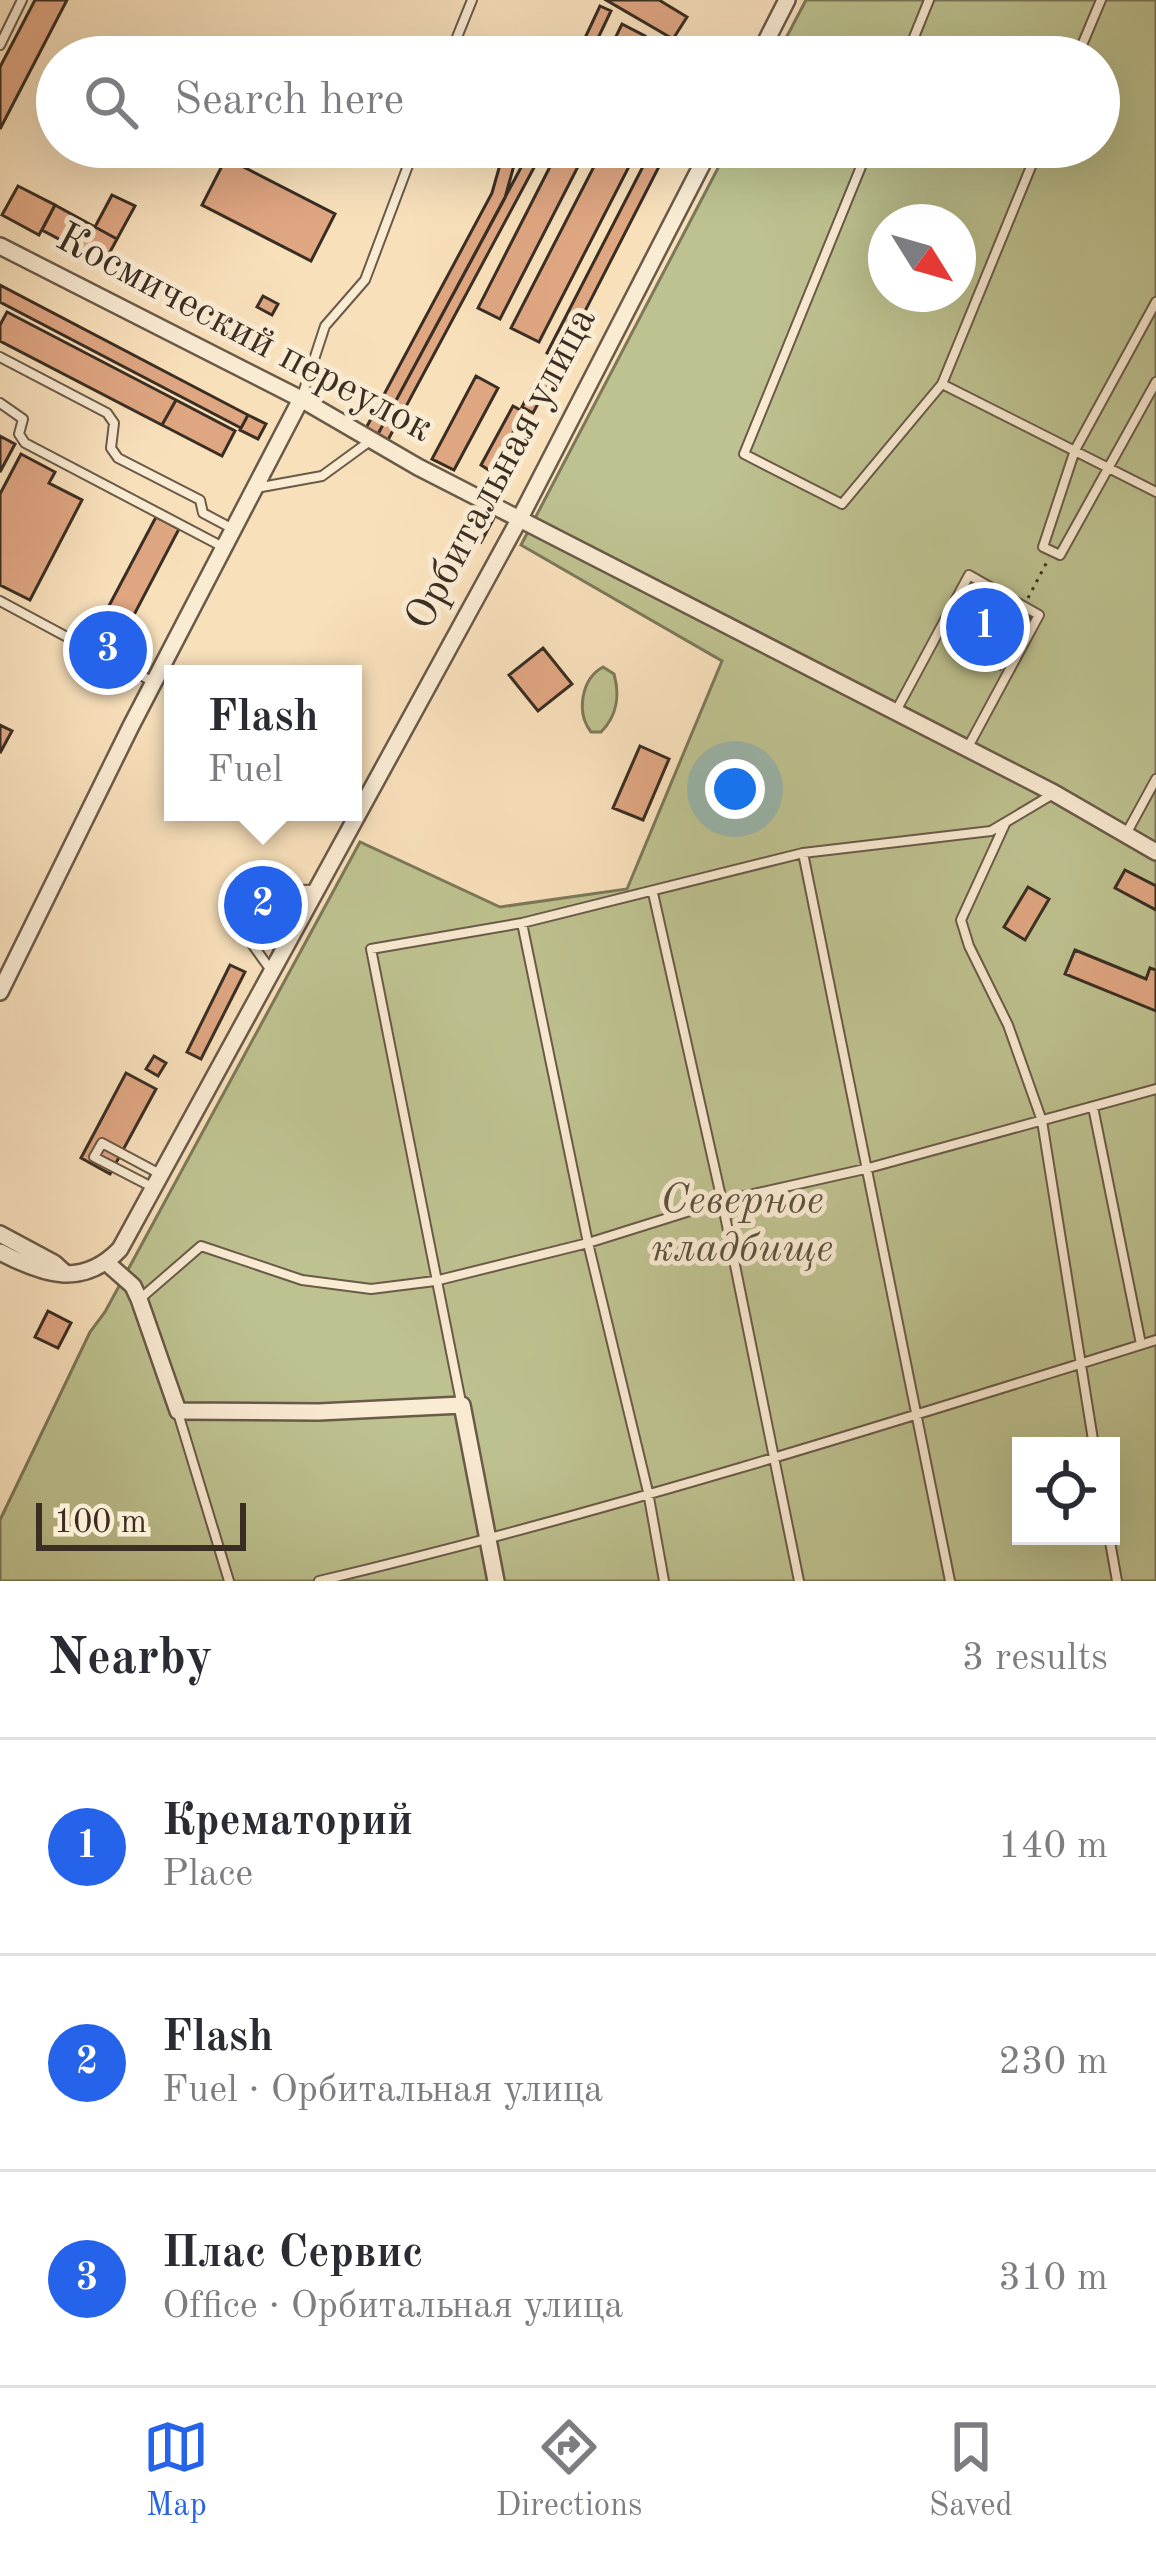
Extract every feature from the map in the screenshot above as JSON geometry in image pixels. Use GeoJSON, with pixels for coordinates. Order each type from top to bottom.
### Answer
{"type":"FeatureCollection","features":[{"type":"Feature","properties":{"kind":"street"},"geometry":{"type":"LineString","coordinates":[[769,36],[787,0]]}},
{"type":"Feature","properties":{"kind":"street","name":"Орбитальная улица"},"geometry":{"type":"LineString","coordinates":[[362,805],[520,518],[700,168]]}},
{"type":"Feature","properties":{"kind":"street","name":"Космический переулок"},"geometry":{"type":"LineString","coordinates":[[0,246],[1054,793],[1156,852]]}},
{"type":"Feature","properties":{"kind":"street"},"geometry":{"type":"LineString","coordinates":[[0,992],[301,399]]}},
{"type":"Feature","properties":{"kind":"street","name":"Орбитальная улица"},"geometry":{"type":"LineString","coordinates":[[107,1263],[120,1250],[353,821]]}},
{"type":"Feature","properties":{"kind":"street"},"geometry":{"type":"LineString","coordinates":[[1,1236],[65,1273],[107,1263],[133,1286],[178,1411],[320,1412],[462,1405],[496,1581]]}},
{"type":"Feature","properties":{"kind":"lane"},"geometry":{"type":"LineString","coordinates":[[0,45],[22,0]]}},
{"type":"Feature","properties":{"kind":"lane"},"geometry":{"type":"LineString","coordinates":[[457,36],[472,0]]}},
{"type":"Feature","properties":{"kind":"lane"},"geometry":{"type":"LineString","coordinates":[[914,36],[929,0]]}},
{"type":"Feature","properties":{"kind":"lane"},"geometry":{"type":"LineString","coordinates":[[1086,36],[1101,0]]}},
{"type":"Feature","properties":{"kind":"lane"},"geometry":{"type":"LineString","coordinates":[[301,399],[326,326],[365,280],[407,168]]}},
{"type":"Feature","properties":{"kind":"lane"},"geometry":{"type":"LineString","coordinates":[[860,168],[744,454],[842,504],[942,384],[1031,168]]}},
{"type":"Feature","properties":{"kind":"lane"},"geometry":{"type":"LineString","coordinates":[[1156,302],[1075,450],[1042,547],[1060,555],[1156,382]]}},
{"type":"Feature","properties":{"kind":"lane"},"geometry":{"type":"LineString","coordinates":[[0,357],[107,413],[114,423],[111,448],[118,458],[200,500],[203,513],[234,530]]}},
{"type":"Feature","properties":{"kind":"lane"},"geometry":{"type":"LineString","coordinates":[[942,384],[1156,492]]}},
{"type":"Feature","properties":{"kind":"lane"},"geometry":{"type":"LineString","coordinates":[[0,403],[23,419],[19,434],[25,443],[225,547]]}},
{"type":"Feature","properties":{"kind":"lane"},"geometry":{"type":"LineString","coordinates":[[256,488],[322,476],[371,440]]}},
{"type":"Feature","properties":{"kind":"lane"},"geometry":{"type":"LineString","coordinates":[[896,711],[969,575],[1039,615],[968,748]]}},
{"type":"Feature","properties":{"kind":"lane"},"geometry":{"type":"LineString","coordinates":[[0,601],[93,651]]}},
{"type":"Feature","properties":{"kind":"lane"},"geometry":{"type":"LineString","coordinates":[[116,663],[154,682]]}},
{"type":"Feature","properties":{"kind":"lane"},"geometry":{"type":"LineString","coordinates":[[1126,834],[1156,779]]}},
{"type":"Feature","properties":{"kind":"lane"},"geometry":{"type":"LineString","coordinates":[[462,1405],[371,949],[522,923],[803,853],[991,831],[1054,793]]}},
{"type":"Feature","properties":{"kind":"lane"},"geometry":{"type":"LineString","coordinates":[[1005,823],[961,920],[1008,1025],[1042,1121],[1092,1437]]}},
{"type":"Feature","properties":{"kind":"lane"},"geometry":{"type":"LineString","coordinates":[[803,853],[950,1581]]}},
{"type":"Feature","properties":{"kind":"lane"},"geometry":{"type":"LineString","coordinates":[[259,893],[261,889],[315,890]]}},
{"type":"Feature","properties":{"kind":"lane"},"geometry":{"type":"LineString","coordinates":[[653,893],[799,1581]]}},
{"type":"Feature","properties":{"kind":"lane"},"geometry":{"type":"LineString","coordinates":[[251,908],[240,927],[271,970]]}},
{"type":"Feature","properties":{"kind":"lane"},"geometry":{"type":"LineString","coordinates":[[522,923],[664,1581]]}},
{"type":"Feature","properties":{"kind":"lane"},"geometry":{"type":"LineString","coordinates":[[140,1299],[201,1246],[302,1280],[371,1289],[436,1281],[588,1243],[722,1201],[865,1169],[1156,1089]]}},
{"type":"Feature","properties":{"kind":"lane"},"geometry":{"type":"LineString","coordinates":[[1093,1107],[1141,1345]]}},
{"type":"Feature","properties":{"kind":"lane"},"geometry":{"type":"LineString","coordinates":[[102,1144],[157,1181],[94,1157],[102,1144]]}},
{"type":"Feature","properties":{"kind":"lane"},"geometry":{"type":"LineString","coordinates":[[319,1581],[488,1541],[773,1459],[1156,1340]]}},
{"type":"Feature","properties":{"kind":"lane"},"geometry":{"type":"LineString","coordinates":[[178,1411],[229,1581]]}},
{"type":"Feature","properties":{"kind":"lane"},"geometry":{"type":"LineString","coordinates":[[1111,1545],[1117,1581]]}},
{"type":"Feature","properties":{"kind":"path"},"geometry":{"type":"LineString","coordinates":[[1023,606],[1052,552]]}},
{"type":"Feature","properties":{"kind":"green space","name":"Северное кладбище"},"geometry":{"type":"Polygon","coordinates":[[[806,0],[1156,0],[1156,1581],[0,1581],[0,1520],[90,1332],[360,842],[500,907],[627,889],[722,661],[521,545],[718,168],[1120,168],[1120,36],[787,36],[806,0]]]}},
{"type":"Feature","properties":{"kind":"green space"},"geometry":{"type":"Polygon","coordinates":[[[603,667],[614,674],[616,705],[601,732],[591,732],[583,716],[583,697],[590,680],[603,667]]]}},
{"type":"Feature","properties":{"kind":"green space"},"geometry":{"type":"Polygon","coordinates":[[[289,897],[307,899],[277,954],[265,938],[289,897]]]}},
{"type":"Feature","properties":{"kind":"building"},"geometry":{"type":"Polygon","coordinates":[[[35,0],[67,0],[48,36],[36,36],[36,60],[0,129],[0,67],[35,0]]]}},
{"type":"Feature","properties":{"kind":"building"},"geometry":{"type":"Polygon","coordinates":[[[606,0],[659,0],[687,17],[675,36],[606,0]]]}},
{"type":"Feature","properties":{"kind":"building"},"geometry":{"type":"Polygon","coordinates":[[[600,6],[611,11],[599,36],[586,36],[600,6]]]}},
{"type":"Feature","properties":{"kind":"building"},"geometry":{"type":"Polygon","coordinates":[[[622,24],[645,36],[616,36],[622,24]]]}},
{"type":"Feature","properties":{"kind":"building"},"geometry":{"type":"Polygon","coordinates":[[[221,168],[245,168],[335,214],[311,261],[202,205],[221,168]]]}},
{"type":"Feature","properties":{"kind":"building"},"geometry":{"type":"Polygon","coordinates":[[[499,168],[513,168],[505,198],[378,434],[366,428],[492,193],[499,168]]]}},
{"type":"Feature","properties":{"kind":"building"},"geometry":{"type":"Polygon","coordinates":[[[521,168],[534,168],[388,440],[378,434],[521,168]]]}},
{"type":"Feature","properties":{"kind":"building"},"geometry":{"type":"Polygon","coordinates":[[[549,168],[577,168],[500,319],[478,308],[549,168]]]}},
{"type":"Feature","properties":{"kind":"building"},"geometry":{"type":"Polygon","coordinates":[[[593,168],[628,168],[539,342],[511,328],[593,168]]]}},
{"type":"Feature","properties":{"kind":"building"},"geometry":{"type":"Polygon","coordinates":[[[642,168],[658,168],[560,360],[547,353],[642,168]]]}},
{"type":"Feature","properties":{"kind":"building"},"geometry":{"type":"Polygon","coordinates":[[[18,186],[55,205],[39,235],[2,215],[18,186]]]}},
{"type":"Feature","properties":{"kind":"building"},"geometry":{"type":"Polygon","coordinates":[[[112,195],[135,206],[117,239],[95,227],[112,195]]]}},
{"type":"Feature","properties":{"kind":"building"},"geometry":{"type":"Polygon","coordinates":[[[55,205],[117,239],[104,263],[42,230],[55,205]]]}},
{"type":"Feature","properties":{"kind":"building"},"geometry":{"type":"Polygon","coordinates":[[[0,285],[248,415],[241,428],[0,302],[0,285]]]}},
{"type":"Feature","properties":{"kind":"building"},"geometry":{"type":"Polygon","coordinates":[[[263,296],[278,304],[272,315],[257,307],[263,296]]]}},
{"type":"Feature","properties":{"kind":"building"},"geometry":{"type":"Polygon","coordinates":[[[7,312],[176,400],[162,425],[0,341],[0,325],[7,312]]]}},
{"type":"Feature","properties":{"kind":"building"},"geometry":{"type":"Polygon","coordinates":[[[542,370],[553,376],[533,413],[522,407],[542,370]]]}},
{"type":"Feature","properties":{"kind":"building"},"geometry":{"type":"Polygon","coordinates":[[[476,376],[498,388],[454,470],[432,459],[476,376]]]}},
{"type":"Feature","properties":{"kind":"building"},"geometry":{"type":"Polygon","coordinates":[[[176,400],[235,431],[222,456],[162,425],[176,400]]]}},
{"type":"Feature","properties":{"kind":"building"},"geometry":{"type":"Polygon","coordinates":[[[513,406],[524,412],[492,472],[481,465],[513,406]]]}},
{"type":"Feature","properties":{"kind":"building"},"geometry":{"type":"Polygon","coordinates":[[[248,415],[266,424],[258,439],[240,430],[248,415]]]}},
{"type":"Feature","properties":{"kind":"building"},"geometry":{"type":"Polygon","coordinates":[[[0,436],[15,444],[0,472],[0,436]]]}},
{"type":"Feature","properties":{"kind":"building"},"geometry":{"type":"Polygon","coordinates":[[[21,454],[55,472],[49,483],[82,500],[30,600],[0,585],[0,494],[21,454]]]}},
{"type":"Feature","properties":{"kind":"building"},"geometry":{"type":"Polygon","coordinates":[[[482,512],[494,518],[481,542],[470,535],[482,512]]]}},
{"type":"Feature","properties":{"kind":"building"},"geometry":{"type":"Polygon","coordinates":[[[156,517],[179,529],[125,632],[102,619],[156,517]]]}},
{"type":"Feature","properties":{"kind":"building"},"geometry":{"type":"Polygon","coordinates":[[[972,588],[996,600],[986,618],[1008,630],[1018,611],[1031,618],[1000,669],[990,664],[987,669],[948,643],[953,633],[962,637],[969,624],[956,617],[972,588]]]}},
{"type":"Feature","properties":{"kind":"building"},"geometry":{"type":"Polygon","coordinates":[[[100,636],[124,648],[110,675],[88,660],[100,636]]]}},
{"type":"Feature","properties":{"kind":"building"},"geometry":{"type":"Polygon","coordinates":[[[543,648],[572,684],[538,711],[509,675],[543,648]]]}},
{"type":"Feature","properties":{"kind":"building"},"geometry":{"type":"Polygon","coordinates":[[[0,725],[12,731],[0,753],[0,725]]]}},
{"type":"Feature","properties":{"kind":"building"},"geometry":{"type":"Polygon","coordinates":[[[640,746],[669,759],[643,820],[613,808],[640,746]]]}},
{"type":"Feature","properties":{"kind":"building"},"geometry":{"type":"Polygon","coordinates":[[[1125,870],[1156,886],[1156,910],[1115,888],[1125,870]]]}},
{"type":"Feature","properties":{"kind":"building"},"geometry":{"type":"Polygon","coordinates":[[[1028,887],[1049,899],[1025,940],[1004,927],[1028,887]]]}},
{"type":"Feature","properties":{"kind":"building"},"geometry":{"type":"Polygon","coordinates":[[[253,890],[281,908],[273,921],[245,904],[253,890]]]}},
{"type":"Feature","properties":{"kind":"building"},"geometry":{"type":"Polygon","coordinates":[[[1075,950],[1146,979],[1150,968],[1156,970],[1156,1011],[1065,974],[1075,950]]]}},
{"type":"Feature","properties":{"kind":"building"},"geometry":{"type":"Polygon","coordinates":[[[230,965],[245,972],[201,1059],[187,1052],[230,965]]]}},
{"type":"Feature","properties":{"kind":"building"},"geometry":{"type":"Polygon","coordinates":[[[154,1056],[166,1063],[158,1076],[146,1069],[154,1056]]]}},
{"type":"Feature","properties":{"kind":"building"},"geometry":{"type":"Polygon","coordinates":[[[126,1073],[156,1089],[110,1174],[81,1158],[126,1073]]]}},
{"type":"Feature","properties":{"kind":"building"},"geometry":{"type":"Polygon","coordinates":[[[48,1311],[71,1323],[58,1348],[35,1337],[48,1311]]]}},
{"type":"Feature","properties":{"kind":"place","name":"Крематорий"},"geometry":{"type":"Point","coordinates":[985,627]}},
{"type":"Feature","properties":{"kind":"place","name":"Плас Сервис"},"geometry":{"type":"Point","coordinates":[108,650]}},
{"type":"Feature","properties":{"kind":"place","name":"Flash"},"geometry":{"type":"Point","coordinates":[263,905]}}]}
